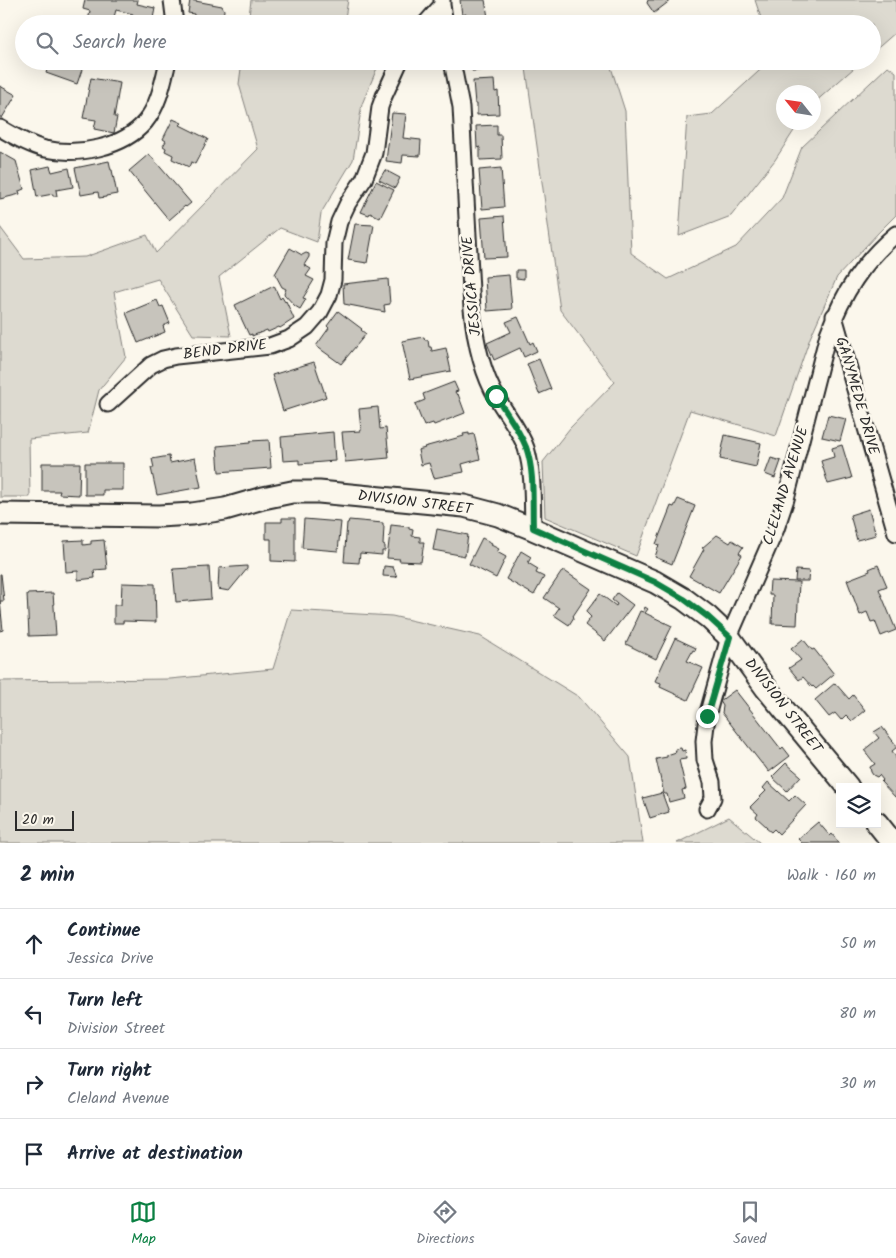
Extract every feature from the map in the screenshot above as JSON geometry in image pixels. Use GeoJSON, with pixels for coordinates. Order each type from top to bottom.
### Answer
{"type":"FeatureCollection","features":[{"type":"Feature","properties":{"kind":"street"},"geometry":{"type":"LineString","coordinates":[[172,0],[174,15]]}},
{"type":"Feature","properties":{"kind":"street"},"geometry":{"type":"LineString","coordinates":[[432,15],[442,3]]}},
{"type":"Feature","properties":{"kind":"street"},"geometry":{"type":"LineString","coordinates":[[0,128],[25,142],[46,149],[68,152],[90,150],[114,143],[132,134],[145,122],[155,107],[165,70]]}},
{"type":"Feature","properties":{"kind":"street","name":"BEND DRIVE"},"geometry":{"type":"LineString","coordinates":[[108,404],[151,366],[163,359],[270,346],[289,339],[307,327],[320,312],[329,295],[333,280],[334,243],[339,222],[348,203],[364,179],[374,152],[380,107],[396,70]]}},
{"type":"Feature","properties":{"kind":"street","name":"JESSICA DRIVE"},"geometry":{"type":"LineString","coordinates":[[454,70],[461,107],[474,334],[483,366],[496,396],[526,447],[531,471],[533,528]]}},
{"type":"Feature","properties":{"kind":"street","name":"CLELAND AVENUE"},"geometry":{"type":"LineString","coordinates":[[707,809],[713,798],[712,782],[705,760],[704,740],[707,716],[730,637],[776,529],[786,499],[828,334],[834,316],[862,269],[881,247],[896,234]]}},
{"type":"Feature","properties":{"kind":"street","name":"GANYMEDE DRIVE"},"geometry":{"type":"LineString","coordinates":[[834,316],[896,533]]}},
{"type":"Feature","properties":{"kind":"street","name":"DIVISION STREET"},"geometry":{"type":"LineString","coordinates":[[0,514],[159,516],[192,514],[225,509],[292,492],[319,492],[464,506],[498,515],[533,528],[655,582],[684,599],[708,617],[730,637],[766,688],[845,783]]}},
{"type":"Feature","properties":{"kind":"street"},"geometry":{"type":"LineString","coordinates":[[881,828],[893,843]]}},
{"type":"Feature","properties":{"kind":"shaded area"},"geometry":{"type":"Polygon","coordinates":[[[251,0],[348,0],[346,15],[249,15],[251,0]]]}},
{"type":"Feature","properties":{"kind":"shaded area"},"geometry":{"type":"Polygon","coordinates":[[[755,0],[896,0],[896,32],[881,45],[881,15],[760,15],[755,0]]]}},
{"type":"Feature","properties":{"kind":"shaded area"},"geometry":{"type":"Polygon","coordinates":[[[888,66],[896,72],[896,215],[837,277],[810,338],[776,436],[690,410],[636,556],[545,517],[543,462],[570,428],[615,382],[560,310],[526,70],[612,70],[625,111],[631,253],[668,279],[736,247],[782,198],[802,147],[888,66]]]}},
{"type":"Feature","properties":{"kind":"shaded area"},"geometry":{"type":"Polygon","coordinates":[[[241,70],[376,70],[362,104],[353,160],[321,213],[317,242],[280,228],[219,277],[231,336],[193,335],[158,279],[114,292],[126,357],[99,390],[88,433],[29,439],[30,497],[0,497],[0,227],[24,259],[85,257],[147,235],[156,253],[258,149],[239,84],[241,70]]]}},
{"type":"Feature","properties":{"kind":"shaded area"},"geometry":{"type":"Polygon","coordinates":[[[760,70],[852,70],[821,97],[821,85],[776,85],[776,130],[794,130],[775,160],[731,216],[679,236],[687,117],[712,114],[760,70]]]}},
{"type":"Feature","properties":{"kind":"shaded area"},"geometry":{"type":"Polygon","coordinates":[[[291,610],[392,616],[480,636],[579,697],[630,757],[643,843],[0,843],[0,681],[170,679],[273,669],[291,610]]]}},
{"type":"Feature","properties":{"kind":"shaded area"},"geometry":{"type":"Polygon","coordinates":[[[729,817],[760,843],[677,843],[729,817]]]}},
{"type":"Feature","properties":{"kind":"building"},"geometry":{"type":"Polygon","coordinates":[[[85,0],[138,0],[137,4],[155,8],[154,15],[133,15],[116,10],[115,15],[89,15],[90,11],[83,9],[85,0]]]}},
{"type":"Feature","properties":{"kind":"building"},"geometry":{"type":"Polygon","coordinates":[[[190,0],[222,6],[224,10],[223,15],[194,15],[188,13],[190,0]]]}},
{"type":"Feature","properties":{"kind":"building"},"geometry":{"type":"Polygon","coordinates":[[[460,0],[485,0],[488,15],[462,15],[460,0]]]}},
{"type":"Feature","properties":{"kind":"building"},"geometry":{"type":"Polygon","coordinates":[[[648,0],[671,0],[654,13],[647,3],[648,0]]]}},
{"type":"Feature","properties":{"kind":"building"},"geometry":{"type":"Polygon","coordinates":[[[47,70],[82,70],[77,84],[46,73],[47,70]]]}},
{"type":"Feature","properties":{"kind":"building"},"geometry":{"type":"Polygon","coordinates":[[[91,78],[120,83],[114,117],[117,117],[114,133],[94,129],[96,120],[83,118],[91,78]]]}},
{"type":"Feature","properties":{"kind":"building"},"geometry":{"type":"Polygon","coordinates":[[[494,80],[495,92],[498,91],[499,114],[477,115],[473,81],[494,80]]]}},
{"type":"Feature","properties":{"kind":"building"},"geometry":{"type":"Polygon","coordinates":[[[0,86],[16,95],[2,118],[0,117],[0,86]]]}},
{"type":"Feature","properties":{"kind":"building"},"geometry":{"type":"Polygon","coordinates":[[[392,113],[406,114],[403,138],[421,140],[420,156],[403,155],[402,163],[386,161],[392,113]]]}},
{"type":"Feature","properties":{"kind":"building"},"geometry":{"type":"Polygon","coordinates":[[[173,119],[182,123],[180,125],[208,139],[195,164],[191,162],[189,167],[172,159],[173,155],[165,151],[166,148],[163,146],[166,141],[163,139],[173,119]]]}},
{"type":"Feature","properties":{"kind":"building"},"geometry":{"type":"Polygon","coordinates":[[[497,125],[497,135],[501,135],[502,159],[480,160],[480,147],[477,148],[476,126],[497,125]]]}},
{"type":"Feature","properties":{"kind":"building"},"geometry":{"type":"Polygon","coordinates":[[[0,152],[16,161],[24,189],[19,191],[20,194],[0,199],[0,152]]]}},
{"type":"Feature","properties":{"kind":"building"},"geometry":{"type":"Polygon","coordinates":[[[149,154],[191,203],[169,220],[129,171],[149,154]]]}},
{"type":"Feature","properties":{"kind":"building"},"geometry":{"type":"Polygon","coordinates":[[[109,161],[117,194],[99,198],[98,192],[81,195],[75,168],[109,161]]]}},
{"type":"Feature","properties":{"kind":"building"},"geometry":{"type":"Polygon","coordinates":[[[50,166],[52,172],[69,168],[73,187],[56,190],[57,196],[53,196],[53,194],[37,197],[32,170],[50,166]]]}},
{"type":"Feature","properties":{"kind":"building"},"geometry":{"type":"Polygon","coordinates":[[[501,168],[504,207],[482,209],[479,170],[501,168]]]}},
{"type":"Feature","properties":{"kind":"building"},"geometry":{"type":"Polygon","coordinates":[[[385,170],[400,178],[395,188],[379,180],[385,170]]]}},
{"type":"Feature","properties":{"kind":"building"},"geometry":{"type":"Polygon","coordinates":[[[376,181],[394,190],[380,218],[370,213],[369,215],[361,212],[376,181]]]}},
{"type":"Feature","properties":{"kind":"building"},"geometry":{"type":"Polygon","coordinates":[[[504,216],[507,257],[484,258],[481,218],[504,216]]]}},
{"type":"Feature","properties":{"kind":"building"},"geometry":{"type":"Polygon","coordinates":[[[355,224],[374,225],[367,263],[348,260],[355,224]]]}},
{"type":"Feature","properties":{"kind":"building"},"geometry":{"type":"Polygon","coordinates":[[[290,248],[302,255],[309,254],[304,265],[311,269],[306,276],[314,280],[303,298],[306,299],[300,309],[284,294],[286,289],[282,287],[275,274],[290,248]]]}},
{"type":"Feature","properties":{"kind":"building"},"geometry":{"type":"Polygon","coordinates":[[[516,270],[524,270],[524,279],[516,278],[516,270]]]}},
{"type":"Feature","properties":{"kind":"building"},"geometry":{"type":"Polygon","coordinates":[[[509,275],[512,309],[487,311],[485,277],[509,275]]]}},
{"type":"Feature","properties":{"kind":"building"},"geometry":{"type":"Polygon","coordinates":[[[388,279],[390,304],[384,305],[385,312],[344,304],[343,284],[388,279]]]}},
{"type":"Feature","properties":{"kind":"building"},"geometry":{"type":"Polygon","coordinates":[[[274,286],[280,299],[282,297],[286,301],[294,319],[280,328],[268,332],[267,330],[252,336],[252,334],[249,335],[235,305],[274,286]]]}},
{"type":"Feature","properties":{"kind":"building"},"geometry":{"type":"Polygon","coordinates":[[[157,300],[160,307],[163,306],[170,323],[163,326],[165,332],[138,343],[126,313],[157,300]]]}},
{"type":"Feature","properties":{"kind":"building"},"geometry":{"type":"Polygon","coordinates":[[[338,311],[366,334],[341,364],[316,346],[338,311]]]}},
{"type":"Feature","properties":{"kind":"building"},"geometry":{"type":"Polygon","coordinates":[[[518,317],[530,344],[533,342],[537,351],[524,357],[520,348],[494,360],[487,343],[511,332],[506,322],[518,317]]]}},
{"type":"Feature","properties":{"kind":"building"},"geometry":{"type":"Polygon","coordinates":[[[424,337],[425,340],[428,340],[432,351],[446,348],[451,371],[410,379],[402,341],[424,337]]]}},
{"type":"Feature","properties":{"kind":"building"},"geometry":{"type":"Polygon","coordinates":[[[539,359],[551,389],[539,394],[527,364],[539,359]]]}},
{"type":"Feature","properties":{"kind":"building"},"geometry":{"type":"Polygon","coordinates":[[[314,362],[326,397],[283,411],[272,375],[314,362]]]}},
{"type":"Feature","properties":{"kind":"building"},"geometry":{"type":"Polygon","coordinates":[[[454,382],[458,391],[455,392],[458,394],[465,413],[434,425],[433,423],[424,426],[415,404],[425,400],[423,394],[454,382]]]}},
{"type":"Feature","properties":{"kind":"building"},"geometry":{"type":"Polygon","coordinates":[[[378,407],[380,429],[386,428],[389,458],[345,462],[342,432],[361,431],[359,409],[378,407]]]}},
{"type":"Feature","properties":{"kind":"building"},"geometry":{"type":"Polygon","coordinates":[[[828,415],[846,419],[840,441],[822,437],[828,415]]]}},
{"type":"Feature","properties":{"kind":"building"},"geometry":{"type":"Polygon","coordinates":[[[333,432],[335,461],[299,464],[299,460],[283,461],[281,437],[333,432]]]}},
{"type":"Feature","properties":{"kind":"building"},"geometry":{"type":"Polygon","coordinates":[[[469,433],[469,435],[474,434],[480,459],[462,464],[464,472],[434,478],[429,463],[421,465],[418,450],[469,433]]]}},
{"type":"Feature","properties":{"kind":"building"},"geometry":{"type":"Polygon","coordinates":[[[725,435],[761,443],[756,467],[720,459],[725,435]]]}},
{"type":"Feature","properties":{"kind":"building"},"geometry":{"type":"Polygon","coordinates":[[[269,440],[271,468],[219,472],[217,446],[269,440]]]}},
{"type":"Feature","properties":{"kind":"building"},"geometry":{"type":"Polygon","coordinates":[[[842,445],[852,478],[828,484],[821,461],[834,457],[832,448],[842,445]]]}},
{"type":"Feature","properties":{"kind":"building"},"geometry":{"type":"Polygon","coordinates":[[[169,456],[170,463],[195,458],[201,487],[157,495],[151,468],[154,468],[152,459],[169,456]]]}},
{"type":"Feature","properties":{"kind":"building"},"geometry":{"type":"Polygon","coordinates":[[[771,458],[781,461],[775,478],[765,474],[771,458]]]}},
{"type":"Feature","properties":{"kind":"building"},"geometry":{"type":"Polygon","coordinates":[[[42,463],[80,463],[79,495],[59,494],[60,491],[42,491],[42,463]]]}},
{"type":"Feature","properties":{"kind":"building"},"geometry":{"type":"Polygon","coordinates":[[[85,463],[123,463],[123,490],[103,490],[103,495],[85,495],[85,463]]]}},
{"type":"Feature","properties":{"kind":"building"},"geometry":{"type":"Polygon","coordinates":[[[678,499],[695,506],[672,564],[655,557],[659,545],[656,544],[671,506],[674,507],[678,499]]]}},
{"type":"Feature","properties":{"kind":"building"},"geometry":{"type":"Polygon","coordinates":[[[869,509],[876,535],[857,540],[850,515],[869,509]]]}},
{"type":"Feature","properties":{"kind":"building"},"geometry":{"type":"Polygon","coordinates":[[[282,518],[295,518],[295,562],[271,561],[271,539],[266,539],[266,522],[282,522],[282,518]]]}},
{"type":"Feature","properties":{"kind":"building"},"geometry":{"type":"Polygon","coordinates":[[[304,519],[341,522],[338,551],[302,548],[304,519]]]}},
{"type":"Feature","properties":{"kind":"building"},"geometry":{"type":"Polygon","coordinates":[[[349,520],[383,523],[383,545],[385,546],[385,551],[382,551],[382,555],[360,553],[359,563],[344,562],[347,523],[349,520]]]}},
{"type":"Feature","properties":{"kind":"building"},"geometry":{"type":"Polygon","coordinates":[[[391,525],[409,527],[409,529],[413,530],[412,536],[420,537],[420,542],[424,542],[421,562],[399,561],[400,559],[387,558],[391,525]]]}},
{"type":"Feature","properties":{"kind":"building"},"geometry":{"type":"Polygon","coordinates":[[[437,529],[468,535],[465,556],[433,550],[437,529]]]}},
{"type":"Feature","properties":{"kind":"building"},"geometry":{"type":"Polygon","coordinates":[[[717,535],[730,543],[732,540],[743,547],[739,553],[742,555],[719,593],[689,576],[704,549],[702,548],[717,535]]]}},
{"type":"Feature","properties":{"kind":"building"},"geometry":{"type":"Polygon","coordinates":[[[482,538],[492,543],[491,545],[499,549],[497,552],[506,557],[496,578],[469,564],[482,538]]]}},
{"type":"Feature","properties":{"kind":"building"},"geometry":{"type":"Polygon","coordinates":[[[83,540],[83,545],[91,544],[91,541],[104,540],[107,569],[94,570],[95,578],[78,580],[78,571],[66,572],[64,541],[83,540]]]}},
{"type":"Feature","properties":{"kind":"building"},"geometry":{"type":"Polygon","coordinates":[[[521,551],[531,557],[528,563],[538,569],[536,573],[544,577],[534,595],[506,579],[521,551]]]}},
{"type":"Feature","properties":{"kind":"building"},"geometry":{"type":"Polygon","coordinates":[[[878,565],[887,586],[879,589],[896,630],[881,636],[875,621],[871,622],[867,612],[860,615],[847,580],[870,571],[869,569],[878,565]]]}},
{"type":"Feature","properties":{"kind":"building"},"geometry":{"type":"Polygon","coordinates":[[[247,566],[247,569],[229,591],[218,589],[219,568],[247,566]]]}},
{"type":"Feature","properties":{"kind":"building"},"geometry":{"type":"Polygon","coordinates":[[[384,566],[393,567],[397,577],[383,576],[384,566]]]}},
{"type":"Feature","properties":{"kind":"building"},"geometry":{"type":"Polygon","coordinates":[[[209,567],[211,599],[176,602],[173,569],[209,567]]]}},
{"type":"Feature","properties":{"kind":"building"},"geometry":{"type":"Polygon","coordinates":[[[563,570],[591,589],[569,625],[554,615],[559,608],[544,598],[563,570]]]}},
{"type":"Feature","properties":{"kind":"building"},"geometry":{"type":"Polygon","coordinates":[[[796,570],[809,571],[808,581],[795,581],[796,570]]]}},
{"type":"Feature","properties":{"kind":"building"},"geometry":{"type":"Polygon","coordinates":[[[1,574],[4,601],[0,601],[1,574]]]}},
{"type":"Feature","properties":{"kind":"building"},"geometry":{"type":"Polygon","coordinates":[[[770,581],[799,582],[797,625],[772,624],[773,595],[769,595],[770,581]]]}},
{"type":"Feature","properties":{"kind":"building"},"geometry":{"type":"Polygon","coordinates":[[[122,583],[155,584],[156,622],[123,621],[123,623],[114,623],[114,605],[121,605],[122,583]]]}},
{"type":"Feature","properties":{"kind":"building"},"geometry":{"type":"Polygon","coordinates":[[[53,593],[56,635],[29,636],[27,594],[53,593]]]}},
{"type":"Feature","properties":{"kind":"building"},"geometry":{"type":"Polygon","coordinates":[[[617,593],[633,605],[605,641],[585,625],[591,617],[586,612],[600,594],[616,606],[617,604],[612,600],[617,593]]]}},
{"type":"Feature","properties":{"kind":"building"},"geometry":{"type":"Polygon","coordinates":[[[0,601],[3,630],[0,631],[0,601]]]}},
{"type":"Feature","properties":{"kind":"building"},"geometry":{"type":"Polygon","coordinates":[[[645,607],[648,609],[645,613],[672,626],[656,659],[626,644],[640,611],[643,612],[645,607]]]}},
{"type":"Feature","properties":{"kind":"building"},"geometry":{"type":"Polygon","coordinates":[[[675,638],[696,648],[687,661],[703,668],[688,700],[660,687],[661,683],[655,681],[675,638]]]}},
{"type":"Feature","properties":{"kind":"building"},"geometry":{"type":"Polygon","coordinates":[[[803,639],[812,650],[814,649],[834,674],[816,689],[803,677],[799,680],[789,668],[801,660],[791,649],[803,639]]]}},
{"type":"Feature","properties":{"kind":"building"},"geometry":{"type":"Polygon","coordinates":[[[835,683],[849,699],[853,695],[865,710],[852,721],[846,715],[841,720],[835,713],[829,717],[815,700],[835,683]]]}},
{"type":"Feature","properties":{"kind":"building"},"geometry":{"type":"Polygon","coordinates":[[[735,690],[781,749],[783,747],[790,756],[769,772],[722,713],[723,706],[720,701],[735,690]]]}},
{"type":"Feature","properties":{"kind":"building"},"geometry":{"type":"Polygon","coordinates":[[[882,727],[896,745],[896,748],[892,751],[896,757],[896,798],[881,782],[883,780],[879,775],[877,777],[871,772],[870,767],[875,764],[864,750],[879,738],[874,732],[882,727]]]}},
{"type":"Feature","properties":{"kind":"building"},"geometry":{"type":"Polygon","coordinates":[[[681,748],[682,751],[685,750],[686,759],[679,760],[686,789],[682,790],[684,798],[669,802],[667,794],[664,794],[656,759],[667,757],[667,755],[676,752],[675,749],[681,748]]]}},
{"type":"Feature","properties":{"kind":"building"},"geometry":{"type":"Polygon","coordinates":[[[786,763],[801,776],[787,791],[772,777],[786,763]]]}},
{"type":"Feature","properties":{"kind":"building"},"geometry":{"type":"Polygon","coordinates":[[[768,782],[789,801],[795,795],[806,805],[779,834],[774,829],[771,832],[766,828],[756,817],[758,814],[750,807],[766,791],[763,788],[768,782]]]}},
{"type":"Feature","properties":{"kind":"building"},"geometry":{"type":"Polygon","coordinates":[[[662,793],[669,812],[650,818],[643,798],[662,793]]]}},
{"type":"Feature","properties":{"kind":"building"},"geometry":{"type":"Polygon","coordinates":[[[818,822],[839,843],[802,843],[798,839],[818,822]]]}},
{"type":"Feature","properties":{"kind":"route"},"geometry":{"type":"LineString","coordinates":[[496,396],[526,447],[531,471],[533,528],[655,582],[684,599],[730,637],[707,716]]}}]}
